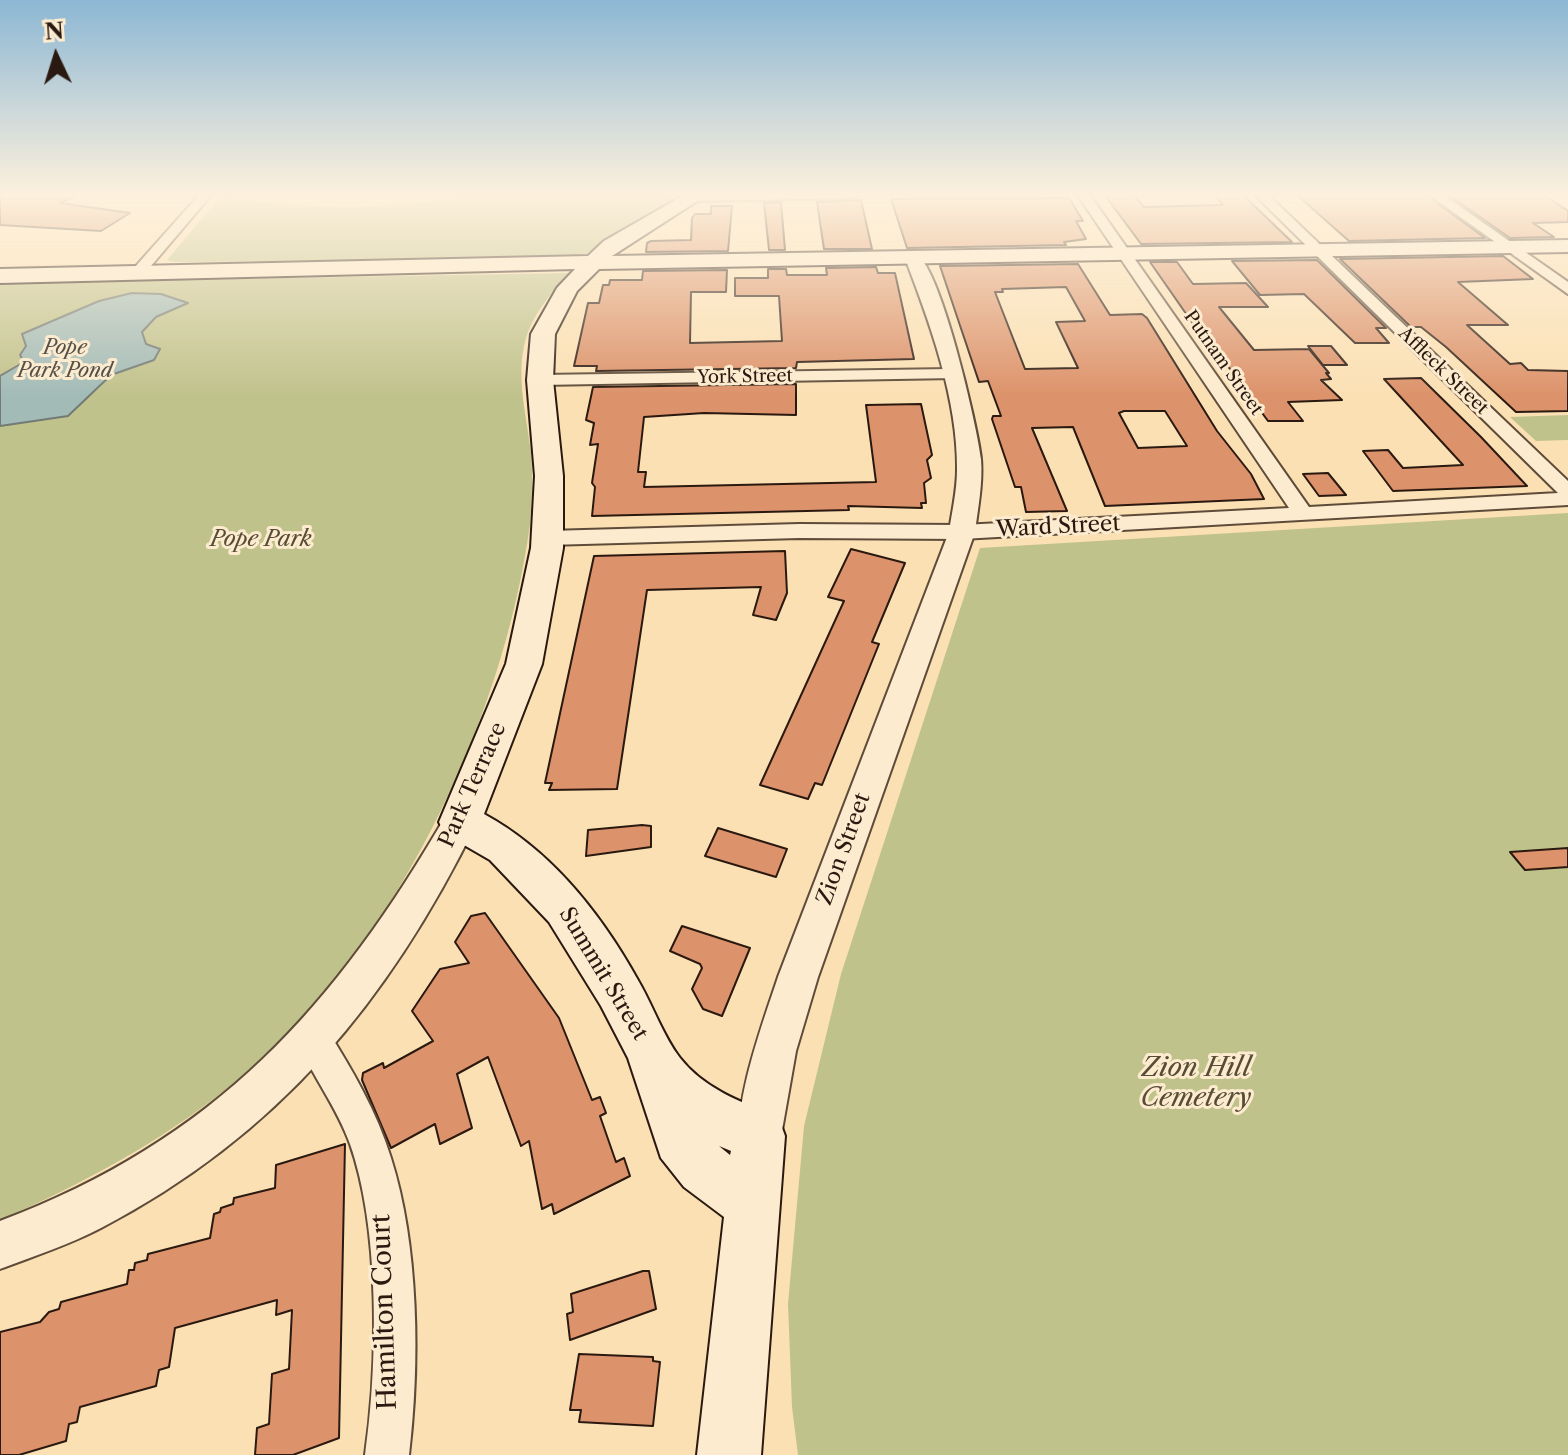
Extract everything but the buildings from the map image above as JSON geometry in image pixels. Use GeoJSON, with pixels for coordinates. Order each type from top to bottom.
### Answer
{"type":"FeatureCollection","features":[{"type":"Feature","properties":{"kind":"main road"},"geometry":{"type":"LineString","coordinates":[[7,273],[662,262]]}},
{"type":"Feature","properties":{"kind":"main road","name":"Park Terrace"},"geometry":{"type":"LineString","coordinates":[[460,822],[524,664],[548,538],[549,476],[540,380],[543,334],[568,288],[591,263]]}},
{"type":"Feature","properties":{"kind":"main road","name":"Summit Street"},"geometry":{"type":"LineString","coordinates":[[460,822],[505,847],[565,908],[618,990],[662,1076],[666,1104],[680,1139],[703,1168],[751,1203]]}},
{"type":"Feature","properties":{"kind":"main road","name":"Summit Street"},"geometry":{"type":"LineString","coordinates":[[662,1076],[704,1113],[759,1136]]}},
{"type":"Feature","properties":{"kind":"main road","name":"Zion Street"},"geometry":{"type":"LineString","coordinates":[[729,1455],[759,1136]]}},
{"type":"Feature","properties":{"kind":"street"},"geometry":{"type":"LineString","coordinates":[[140,270],[147,262]]}},
{"type":"Feature","properties":{"kind":"street","name":"Zion Street"},"geometry":{"type":"LineString","coordinates":[[759,1136],[775,1051],[798,977],[962,532],[969,492],[969,460],[950,374],[915,262]]}},
{"type":"Feature","properties":{"kind":"street","name":"Putnam Street"},"geometry":{"type":"LineString","coordinates":[[1129,262],[1304,515]]}},
{"type":"Feature","properties":{"kind":"street","name":"Affleck Street"},"geometry":{"type":"LineString","coordinates":[[1331,262],[1568,492]]}},
{"type":"Feature","properties":{"kind":"street"},"geometry":{"type":"LineString","coordinates":[[1530,262],[1568,289]]}},
{"type":"Feature","properties":{"kind":"street","name":"York Street"},"geometry":{"type":"LineString","coordinates":[[540,380],[950,374]]}},
{"type":"Feature","properties":{"kind":"street","name":"Ward Street"},"geometry":{"type":"LineString","coordinates":[[548,538],[799,531],[962,532],[1568,499]]}},
{"type":"Feature","properties":{"kind":"street","name":"Park Terrace"},"geometry":{"type":"LineString","coordinates":[[0,1245],[85,1211],[173,1157],[244,1103],[314,1040],[412,906],[460,822]]}},
{"type":"Feature","properties":{"kind":"street","name":"Hamilton Court"},"geometry":{"type":"LineString","coordinates":[[314,1040],[341,1083],[374,1162],[389,1273],[392,1359],[387,1455]]}},
{"type":"Feature","properties":{"kind":"green space","name":"Pope Park"},"geometry":{"type":"Polygon","coordinates":[[[569,273],[536,316],[524,347],[521,377],[531,452],[530,524],[516,601],[494,679],[465,757],[430,833],[388,906],[340,973],[287,1034],[229,1087],[119,1161],[0,1220],[0,283],[569,273]]]}},
{"type":"Feature","properties":{"kind":"green space"},"geometry":{"type":"Polygon","coordinates":[[[1568,415],[1568,440],[1536,441],[1510,417],[1568,415]]]}},
{"type":"Feature","properties":{"kind":"green space","name":"Zion Hill Cemetery"},"geometry":{"type":"Polygon","coordinates":[[[1568,513],[1568,1455],[798,1455],[792,1407],[788,1304],[804,1126],[841,974],[980,548],[1568,513]]]}},
{"type":"Feature","properties":{"kind":"water","name":"Pope Park Pond"},"geometry":{"type":"Polygon","coordinates":[[[132,293],[161,294],[188,303],[156,317],[142,332],[146,344],[160,349],[154,360],[111,375],[68,416],[0,426],[0,376],[24,362],[20,355],[26,346],[22,334],[99,301],[132,293]]]}}]}
